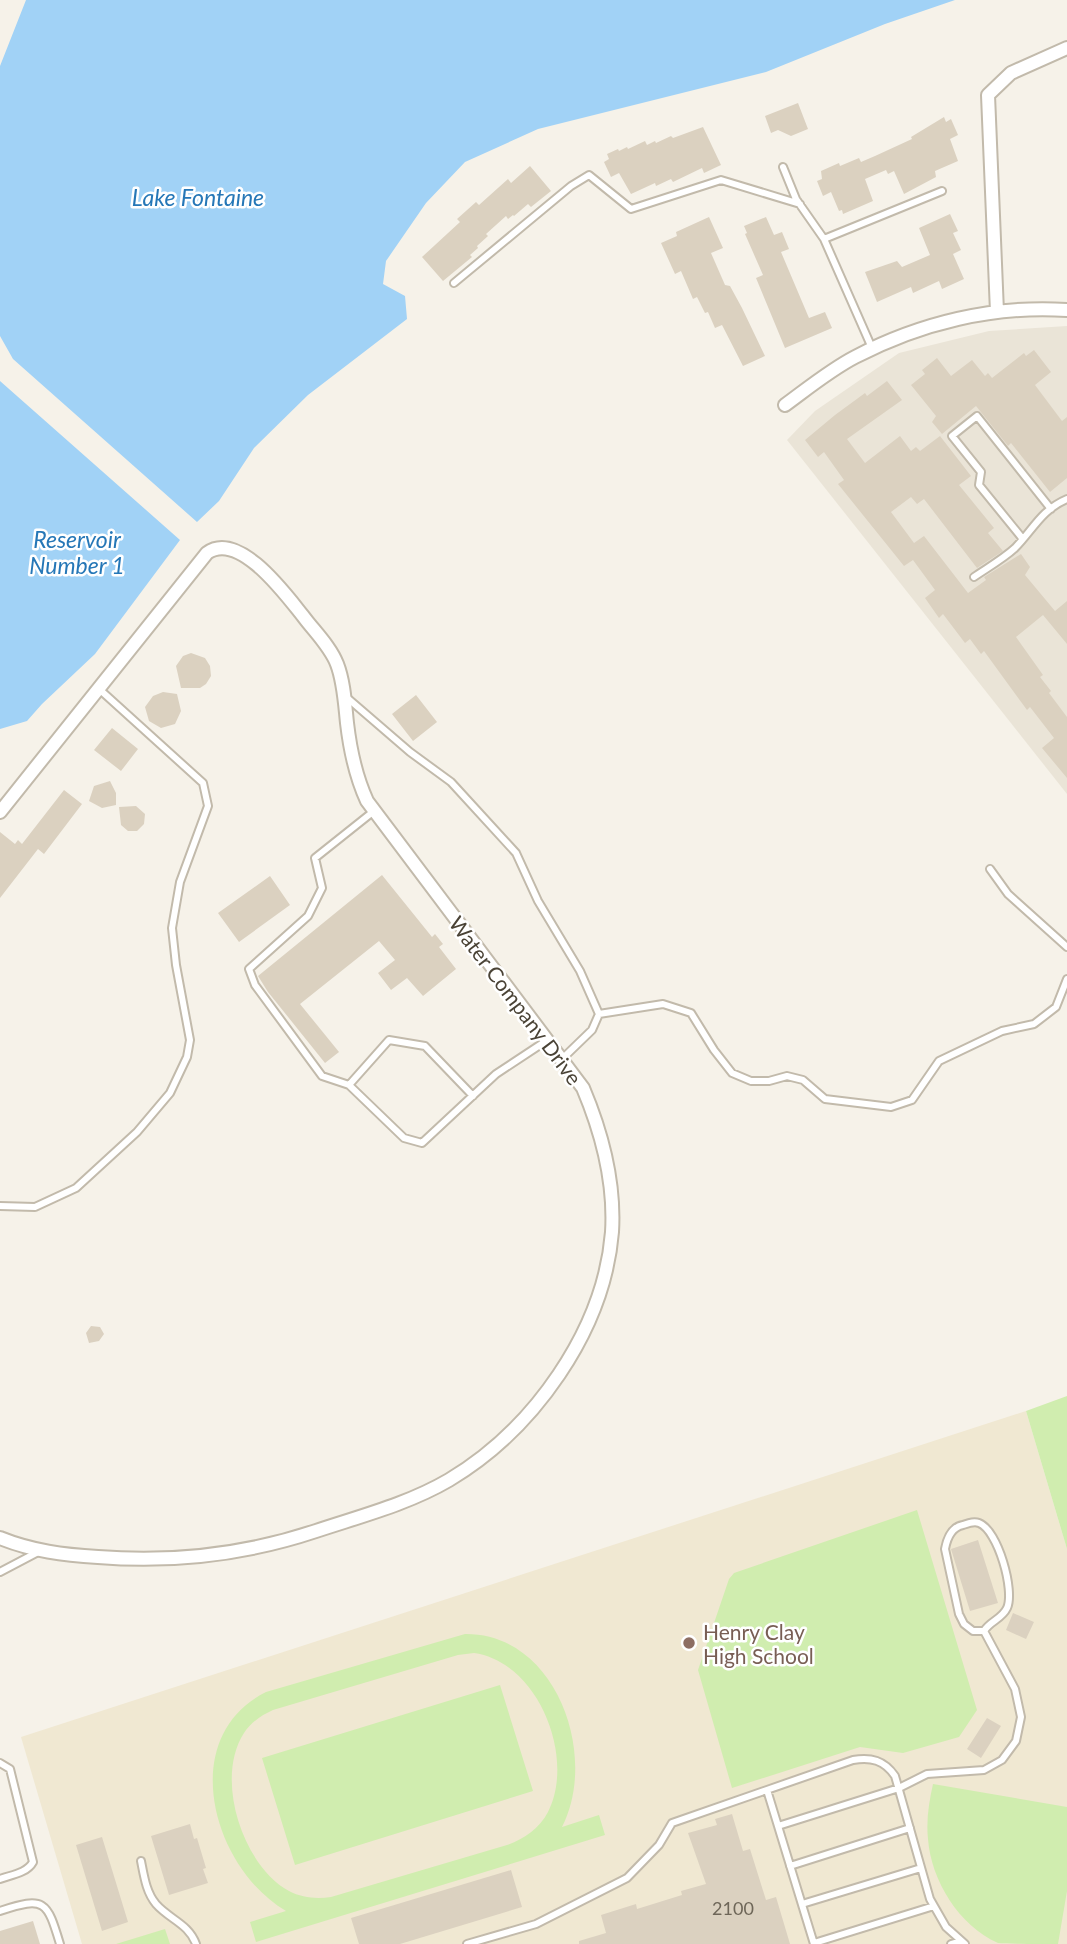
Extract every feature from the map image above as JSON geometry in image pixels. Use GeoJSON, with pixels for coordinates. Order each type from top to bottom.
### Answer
{"type":"FeatureCollection","features":[{"type":"Feature","properties":{"kind":"street"},"geometry":{"type":"LineString","coordinates":[[997,312],[988,95],[1011,73],[1067,48]]}},
{"type":"Feature","properties":{"kind":"street"},"geometry":{"type":"LineString","coordinates":[[785,405],[831,372],[872,348],[936,324],[997,312],[1067,310]]}},
{"type":"Feature","properties":{"kind":"street","name":"Water Company Drive"},"geometry":{"type":"LineString","coordinates":[[0,812],[208,553],[220,548],[246,556],[280,588],[333,656],[344,694],[355,767],[362,789],[374,811],[583,1088],[599,1130],[610,1184],[612,1232],[608,1262],[592,1313],[578,1342],[548,1390],[510,1433],[449,1479],[413,1498],[284,1542],[225,1554],[170,1560],[130,1560],[39,1551],[0,1538]]}},
{"type":"Feature","properties":{"kind":"lane"},"geometry":{"type":"LineString","coordinates":[[783,167],[800,204],[824,239],[872,348]]}},
{"type":"Feature","properties":{"kind":"lane"},"geometry":{"type":"LineString","coordinates":[[454,283],[571,186],[589,176],[631,209],[722,180],[800,204]]}},
{"type":"Feature","properties":{"kind":"lane"},"geometry":{"type":"LineString","coordinates":[[824,239],[942,191]]}},
{"type":"Feature","properties":{"kind":"lane"},"geometry":{"type":"LineString","coordinates":[[1022,538],[979,485],[981,472],[952,436],[977,416],[1051,509]]}},
{"type":"Feature","properties":{"kind":"lane"},"geometry":{"type":"LineString","coordinates":[[974,577],[1015,548],[1034,523],[1067,499]]}},
{"type":"Feature","properties":{"kind":"lane"},"geometry":{"type":"LineString","coordinates":[[0,1206],[35,1207],[76,1188],[137,1132],[170,1093],[187,1056],[190,1040],[172,928],[180,882],[208,806],[203,783],[98,688]]}},
{"type":"Feature","properties":{"kind":"lane"},"geometry":{"type":"LineString","coordinates":[[344,694],[410,752],[451,782],[516,853],[538,901],[580,971],[599,1014],[592,1031],[561,1060]]}},
{"type":"Feature","properties":{"kind":"lane"},"geometry":{"type":"LineString","coordinates":[[374,811],[315,858],[322,888],[308,916],[249,969],[255,985],[323,1076],[349,1085],[404,1138],[422,1143],[496,1074],[547,1041]]}},
{"type":"Feature","properties":{"kind":"lane"},"geometry":{"type":"LineString","coordinates":[[990,869],[1008,894],[1066,943]]}},
{"type":"Feature","properties":{"kind":"lane"},"geometry":{"type":"LineString","coordinates":[[599,1014],[663,1004],[673,1007],[691,1013],[732,1073],[751,1081],[787,1076],[803,1080],[825,1099],[891,1107],[912,1100],[939,1061],[1002,1031],[1034,1024],[1056,1007],[1067,979]]}},
{"type":"Feature","properties":{"kind":"lane"},"geometry":{"type":"LineString","coordinates":[[349,1085],[389,1040],[425,1046],[473,1096]]}},
{"type":"Feature","properties":{"kind":"lane"},"geometry":{"type":"LineString","coordinates":[[977,1522],[984,1525],[1001,1552],[1008,1586],[1009,1602],[1006,1611],[984,1631],[972,1632],[959,1614],[946,1549],[947,1539],[958,1525],[977,1522]]}},
{"type":"Feature","properties":{"kind":"lane"},"geometry":{"type":"LineString","coordinates":[[0,1572],[39,1551]]}},
{"type":"Feature","properties":{"kind":"lane"},"geometry":{"type":"LineString","coordinates":[[778,1826],[899,1788],[927,1774],[984,1769],[1002,1760],[1016,1741],[1020,1717],[1015,1689],[984,1631]]}},
{"type":"Feature","properties":{"kind":"lane"},"geometry":{"type":"LineString","coordinates":[[467,1944],[536,1924],[626,1878],[659,1844],[672,1823],[853,1759],[866,1758],[888,1766],[895,1776],[934,1906],[946,1927],[963,1942]]}},
{"type":"Feature","properties":{"kind":"lane"},"geometry":{"type":"LineString","coordinates":[[0,1763],[10,1769],[33,1862],[19,1873],[0,1879]]}},
{"type":"Feature","properties":{"kind":"lane"},"geometry":{"type":"LineString","coordinates":[[767,1790],[814,1944],[934,1906]]}},
{"type":"Feature","properties":{"kind":"lane"},"geometry":{"type":"LineString","coordinates":[[790,1866],[910,1828]]}},
{"type":"Feature","properties":{"kind":"lane"},"geometry":{"type":"LineString","coordinates":[[141,1861],[149,1894],[157,1906],[187,1929],[196,1944]]}},
{"type":"Feature","properties":{"kind":"lane"},"geometry":{"type":"LineString","coordinates":[[802,1904],[921,1868]]}},
{"type":"Feature","properties":{"kind":"lane"},"geometry":{"type":"LineString","coordinates":[[0,1911],[24,1903],[39,1904],[50,1913],[60,1944]]}},
{"type":"Feature","properties":{"kind":"lane"},"geometry":{"type":"LineString","coordinates":[[951,1944],[963,1942]]}},
{"type":"Feature","properties":{"kind":"shaded area"},"geometry":{"type":"Polygon","coordinates":[[[1067,326],[1067,794],[787,440],[815,411],[899,353],[989,331],[1067,326]]]}},
{"type":"Feature","properties":{"kind":"shaded area","name":"Henry Clay High School"},"geometry":{"type":"Polygon","coordinates":[[[1026,1411],[1067,1549],[1067,1944],[82,1944],[21,1737],[1026,1411]]]}},
{"type":"Feature","properties":{"kind":"green space"},"geometry":{"type":"Polygon","coordinates":[[[1067,1396],[1067,1549],[1026,1411],[1067,1396]]]}},
{"type":"Feature","properties":{"kind":"green space"},"geometry":{"type":"Polygon","coordinates":[[[917,1510],[977,1710],[959,1737],[903,1753],[860,1747],[732,1788],[698,1670],[729,1579],[734,1573],[917,1510]]]}},
{"type":"Feature","properties":{"kind":"green space"},"geometry":{"type":"Polygon","coordinates":[[[465,1634],[497,1639],[524,1654],[545,1676],[562,1703],[572,1734],[575,1766],[572,1798],[562,1827],[599,1815],[605,1835],[256,1942],[250,1922],[286,1911],[260,1891],[239,1865],[223,1835],[215,1802],[213,1770],[221,1739],[238,1713],[266,1692],[465,1634]],[[474,1653],[458,1655],[273,1710],[250,1725],[235,1752],[233,1797],[247,1842],[258,1862],[273,1879],[299,1895],[331,1897],[507,1845],[536,1828],[548,1812],[555,1790],[557,1765],[554,1740],[546,1715],[533,1693],[516,1674],[497,1660],[474,1653]]]}},
{"type":"Feature","properties":{"kind":"green space"},"geometry":{"type":"Polygon","coordinates":[[[500,1685],[533,1791],[295,1865],[262,1758],[500,1685]]]}},
{"type":"Feature","properties":{"kind":"green space"},"geometry":{"type":"Polygon","coordinates":[[[933,1784],[1067,1807],[1067,1891],[1058,1944],[998,1943],[971,1925],[960,1913],[941,1885],[930,1855],[927,1825],[933,1784]]]}},
{"type":"Feature","properties":{"kind":"green space"},"geometry":{"type":"Polygon","coordinates":[[[165,1929],[170,1944],[116,1944],[165,1929]]]}},
{"type":"Feature","properties":{"kind":"water","name":"Lake Fontaine"},"geometry":{"type":"Polygon","coordinates":[[[26,0],[955,0],[885,24],[766,72],[538,129],[465,162],[426,203],[386,261],[383,284],[405,296],[407,319],[308,395],[254,448],[219,501],[197,522],[13,359],[0,336],[0,66],[26,0]]]}},
{"type":"Feature","properties":{"kind":"water","name":"Reservoir Number 1"},"geometry":{"type":"Polygon","coordinates":[[[0,381],[180,540],[95,654],[27,721],[0,729],[0,381]]]}},
{"type":"Feature","properties":{"kind":"building"},"geometry":{"type":"Polygon","coordinates":[[[798,103],[808,129],[791,136],[778,130],[771,133],[765,116],[798,103]]]}},
{"type":"Feature","properties":{"kind":"building"},"geometry":{"type":"Polygon","coordinates":[[[944,117],[946,122],[951,119],[958,135],[950,139],[958,161],[935,171],[936,177],[904,194],[894,171],[888,174],[886,170],[865,179],[873,201],[843,214],[831,192],[823,196],[817,181],[822,179],[821,171],[839,163],[840,166],[859,158],[861,162],[875,156],[912,139],[911,137],[944,117]]]}},
{"type":"Feature","properties":{"kind":"building"},"geometry":{"type":"Polygon","coordinates":[[[703,127],[721,165],[704,173],[702,168],[673,182],[671,179],[656,186],[655,183],[631,194],[619,173],[611,177],[604,162],[609,159],[607,154],[618,149],[628,149],[645,141],[647,145],[655,141],[656,143],[703,127]]]}},
{"type":"Feature","properties":{"kind":"building"},"geometry":{"type":"Polygon","coordinates":[[[530,166],[551,191],[531,207],[528,204],[514,216],[508,219],[506,216],[486,234],[488,236],[470,255],[472,257],[443,281],[422,257],[460,222],[457,219],[476,202],[479,205],[508,179],[511,183],[530,166]]]}},
{"type":"Feature","properties":{"kind":"building"},"geometry":{"type":"Polygon","coordinates":[[[950,214],[958,231],[953,233],[961,250],[953,254],[964,279],[942,289],[939,281],[913,293],[911,287],[877,302],[865,272],[897,261],[902,267],[930,255],[919,228],[950,214]]]}},
{"type":"Feature","properties":{"kind":"building"},"geometry":{"type":"Polygon","coordinates":[[[709,217],[723,248],[711,253],[725,285],[730,286],[765,356],[743,366],[722,325],[715,328],[697,297],[693,299],[681,271],[675,274],[661,243],[677,236],[676,232],[709,217]]]}},
{"type":"Feature","properties":{"kind":"building"},"geometry":{"type":"Polygon","coordinates":[[[766,217],[774,235],[782,232],[789,249],[781,252],[809,318],[825,312],[832,328],[785,348],[756,278],[763,275],[745,234],[747,233],[744,226],[766,217]]]}},
{"type":"Feature","properties":{"kind":"building"},"geometry":{"type":"Polygon","coordinates":[[[1034,350],[1051,372],[1035,385],[1062,421],[1067,417],[1067,478],[1050,492],[1011,443],[1008,446],[976,406],[942,434],[932,422],[936,416],[911,385],[925,374],[922,370],[937,358],[951,376],[972,360],[985,376],[988,373],[992,378],[1024,353],[1026,356],[1034,350]]]}},
{"type":"Feature","properties":{"kind":"building"},"geometry":{"type":"Polygon","coordinates":[[[887,381],[902,400],[847,439],[865,463],[900,436],[911,451],[916,447],[920,451],[940,436],[971,476],[959,485],[994,528],[988,533],[1003,551],[977,568],[924,499],[917,504],[911,497],[891,512],[914,543],[924,536],[968,593],[986,580],[984,577],[1021,554],[1030,567],[1025,575],[1055,611],[1067,601],[1067,644],[1043,615],[1016,637],[1043,675],[1040,677],[1051,691],[1049,693],[1067,717],[1067,778],[1042,748],[1054,738],[1030,707],[1027,710],[984,651],[981,654],[970,639],[965,643],[943,614],[939,618],[925,598],[935,590],[913,560],[904,566],[838,484],[844,480],[824,452],[818,457],[805,440],[865,393],[867,396],[887,381]]]}},
{"type":"Feature","properties":{"kind":"building"},"geometry":{"type":"Polygon","coordinates":[[[191,653],[205,658],[210,666],[211,676],[200,688],[181,688],[176,666],[183,656],[191,653]]]}},
{"type":"Feature","properties":{"kind":"building"},"geometry":{"type":"Polygon","coordinates":[[[163,692],[177,694],[181,711],[175,724],[161,728],[149,721],[145,707],[153,696],[163,692]]]}},
{"type":"Feature","properties":{"kind":"building"},"geometry":{"type":"Polygon","coordinates":[[[416,695],[437,722],[413,741],[392,714],[416,695]]]}},
{"type":"Feature","properties":{"kind":"building"},"geometry":{"type":"Polygon","coordinates":[[[112,728],[138,749],[121,771],[94,750],[112,728]]]}},
{"type":"Feature","properties":{"kind":"building"},"geometry":{"type":"Polygon","coordinates":[[[110,781],[116,793],[116,805],[102,808],[89,801],[94,786],[110,781]]]}},
{"type":"Feature","properties":{"kind":"building"},"geometry":{"type":"Polygon","coordinates":[[[64,790],[82,804],[44,854],[38,849],[0,898],[0,832],[15,844],[18,840],[22,844],[64,790]]]}},
{"type":"Feature","properties":{"kind":"building"},"geometry":{"type":"Polygon","coordinates":[[[136,806],[145,814],[144,824],[137,831],[128,831],[121,825],[119,807],[136,806]]]}},
{"type":"Feature","properties":{"kind":"building"},"geometry":{"type":"Polygon","coordinates":[[[382,875],[432,937],[435,934],[443,944],[439,947],[456,969],[423,996],[407,978],[391,990],[378,973],[395,960],[379,941],[300,1004],[339,1052],[325,1063],[258,976],[382,875]]]}},
{"type":"Feature","properties":{"kind":"building"},"geometry":{"type":"Polygon","coordinates":[[[270,876],[290,905],[239,942],[218,913],[270,876]]]}},
{"type":"Feature","properties":{"kind":"building"},"geometry":{"type":"Polygon","coordinates":[[[91,1326],[100,1327],[104,1334],[99,1341],[89,1343],[86,1333],[91,1326]]]}},
{"type":"Feature","properties":{"kind":"building"},"geometry":{"type":"Polygon","coordinates":[[[978,1540],[998,1603],[970,1611],[951,1549],[978,1540]]]}},
{"type":"Feature","properties":{"kind":"building"},"geometry":{"type":"Polygon","coordinates":[[[1013,1613],[1034,1622],[1026,1639],[1006,1630],[1013,1613]]]}},
{"type":"Feature","properties":{"kind":"building"},"geometry":{"type":"Polygon","coordinates":[[[987,1718],[1001,1726],[981,1758],[967,1749],[987,1718]]]}},
{"type":"Feature","properties":{"kind":"building"},"geometry":{"type":"Polygon","coordinates":[[[732,1814],[743,1851],[750,1849],[766,1900],[776,1897],[790,1944],[579,1944],[579,1941],[606,1933],[601,1915],[636,1904],[637,1909],[682,1895],[681,1891],[706,1884],[688,1833],[717,1825],[715,1819],[732,1814]]]}},
{"type":"Feature","properties":{"kind":"building"},"geometry":{"type":"Polygon","coordinates":[[[190,1824],[194,1839],[197,1838],[208,1883],[169,1895],[151,1836],[190,1824]]]}},
{"type":"Feature","properties":{"kind":"building"},"geometry":{"type":"Polygon","coordinates":[[[102,1837],[128,1922],[102,1931],[76,1845],[102,1837]]]}},
{"type":"Feature","properties":{"kind":"building"},"geometry":{"type":"Polygon","coordinates":[[[511,1870],[522,1907],[400,1944],[359,1944],[351,1918],[511,1870]]]}},
{"type":"Feature","properties":{"kind":"building"},"geometry":{"type":"Polygon","coordinates":[[[33,1921],[40,1944],[0,1944],[0,1931],[33,1921]]]}},
{"type":"Feature","properties":{"kind":"place","name":"Henry Clay High School"},"geometry":{"type":"Point","coordinates":[689,1643]}}]}
